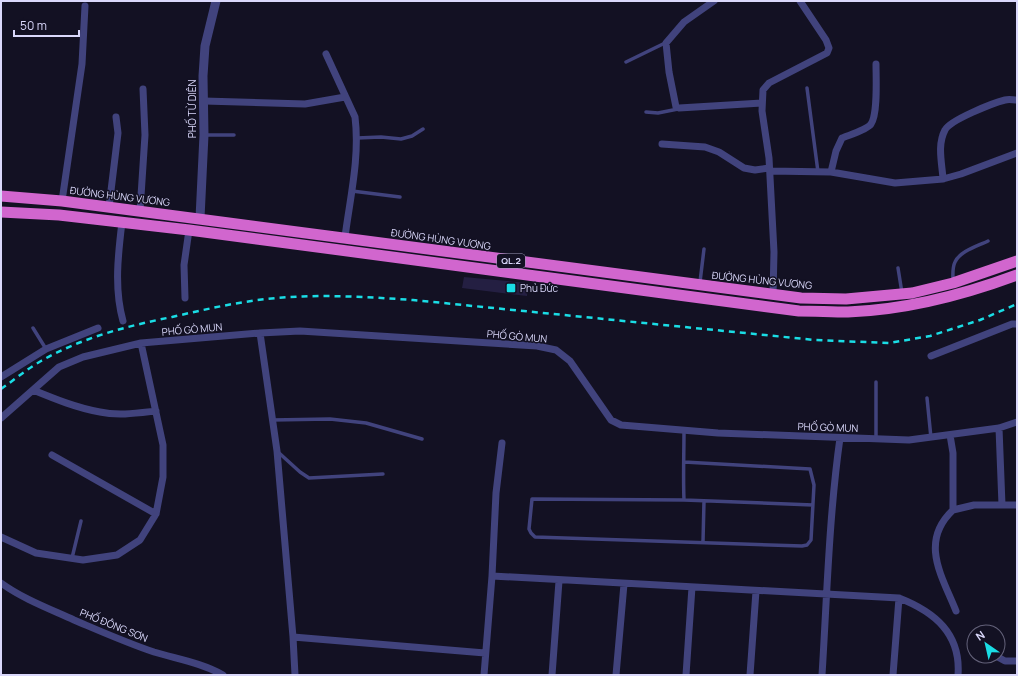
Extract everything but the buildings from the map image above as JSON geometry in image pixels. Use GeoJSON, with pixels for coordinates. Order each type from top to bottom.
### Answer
{"type":"FeatureCollection","features":[{"type":"Feature","properties":{"kind":"highway","name":"ĐƯỜNG HÙNG VƯƠNG"},"geometry":{"type":"LineString","coordinates":[[1,196],[62,201],[200,218],[699,286],[801,298],[846,300],[912,293],[953,283],[1017,261]]}},
{"type":"Feature","properties":{"kind":"highway","name":"QL.2"},"geometry":{"type":"LineString","coordinates":[[1,212],[59,215],[189,230],[799,311],[848,312],[914,305],[949,297],[997,283],[1017,275]]}},
{"type":"Feature","properties":{"kind":"street","name":"PHỐ TỪ DIÊN"},"geometry":{"type":"LineString","coordinates":[[200,218],[204,135],[203,76],[205,46],[216,1]]}},
{"type":"Feature","properties":{"kind":"street"},"geometry":{"type":"LineString","coordinates":[[714,1],[684,22],[666,43],[674,104],[679,108],[762,103]]}},
{"type":"Feature","properties":{"kind":"street"},"geometry":{"type":"LineString","coordinates":[[773,295],[774,252],[770,170],[762,111],[763,90],[769,82],[827,53],[829,48],[826,40],[800,1]]}},
{"type":"Feature","properties":{"kind":"street"},"geometry":{"type":"LineString","coordinates":[[62,201],[82,64],[85,6]]}},
{"type":"Feature","properties":{"kind":"street"},"geometry":{"type":"LineString","coordinates":[[326,54],[355,117],[356,157],[345,237]]}},
{"type":"Feature","properties":{"kind":"street"},"geometry":{"type":"LineString","coordinates":[[831,172],[836,151],[842,138],[867,128],[871,124],[876,107],[876,64]]}},
{"type":"Feature","properties":{"kind":"street"},"geometry":{"type":"LineString","coordinates":[[140,211],[145,135],[143,89]]}},
{"type":"Feature","properties":{"kind":"street"},"geometry":{"type":"LineString","coordinates":[[204,101],[305,104],[345,96]]}},
{"type":"Feature","properties":{"kind":"street"},"geometry":{"type":"LineString","coordinates":[[943,179],[940,148],[945,129],[954,122],[976,111],[1006,100],[1017,100]]}},
{"type":"Feature","properties":{"kind":"street"},"geometry":{"type":"LineString","coordinates":[[109,207],[118,133],[116,117]]}},
{"type":"Feature","properties":{"kind":"street"},"geometry":{"type":"LineString","coordinates":[[662,144],[705,147],[719,152],[744,168],[755,170],[831,172],[895,183],[943,179],[1017,154]]}},
{"type":"Feature","properties":{"kind":"street"},"geometry":{"type":"LineString","coordinates":[[122,222],[118,255],[118,280],[120,309],[123,322]]}},
{"type":"Feature","properties":{"kind":"street"},"geometry":{"type":"LineString","coordinates":[[185,298],[184,265],[189,230]]}},
{"type":"Feature","properties":{"kind":"street"},"geometry":{"type":"LineString","coordinates":[[931,356],[1012,324],[1017,324]]}},
{"type":"Feature","properties":{"kind":"street"},"geometry":{"type":"LineString","coordinates":[[1,377],[46,349],[98,328]]}},
{"type":"Feature","properties":{"kind":"street","name":"PHỐ GÒ MUN"},"geometry":{"type":"LineString","coordinates":[[1,418],[59,367],[83,357],[141,344],[260,332],[300,331],[537,346],[556,350],[570,361],[611,420],[621,425],[718,433],[909,440],[999,428],[1017,422]]}},
{"type":"Feature","properties":{"kind":"street"},"geometry":{"type":"LineString","coordinates":[[260,332],[277,451],[295,675]]}},
{"type":"Feature","properties":{"kind":"street"},"geometry":{"type":"LineString","coordinates":[[1,537],[36,553],[83,560],[117,555],[140,540],[156,514],[163,477],[163,445],[141,344]]}},
{"type":"Feature","properties":{"kind":"street"},"geometry":{"type":"LineString","coordinates":[[33,390],[64,403],[102,413],[156,411]]}},
{"type":"Feature","properties":{"kind":"street"},"geometry":{"type":"LineString","coordinates":[[999,428],[1002,505]]}},
{"type":"Feature","properties":{"kind":"street"},"geometry":{"type":"LineString","coordinates":[[950,435],[953,453],[953,510]]}},
{"type":"Feature","properties":{"kind":"street"},"geometry":{"type":"LineString","coordinates":[[822,675],[836,471],[840,438]]}},
{"type":"Feature","properties":{"kind":"street"},"geometry":{"type":"LineString","coordinates":[[484,675],[492,576],[496,493],[502,443]]}},
{"type":"Feature","properties":{"kind":"street"},"geometry":{"type":"LineString","coordinates":[[52,455],[156,514]]}},
{"type":"Feature","properties":{"kind":"street"},"geometry":{"type":"LineString","coordinates":[[956,611],[935,560],[937,532],[944,518],[953,510],[974,505],[1017,505]]}},
{"type":"Feature","properties":{"kind":"street"},"geometry":{"type":"LineString","coordinates":[[492,576],[558,581],[899,598],[928,612],[946,628],[955,643],[959,661],[958,675]]}},
{"type":"Feature","properties":{"kind":"street"},"geometry":{"type":"LineString","coordinates":[[552,675],[558,581]]}},
{"type":"Feature","properties":{"kind":"street","name":"PHỐ ĐÔNG SƠN"},"geometry":{"type":"LineString","coordinates":[[1,583],[37,604],[101,631],[152,651],[181,659],[218,674]]}},
{"type":"Feature","properties":{"kind":"street"},"geometry":{"type":"LineString","coordinates":[[616,675],[624,584]]}},
{"type":"Feature","properties":{"kind":"street"},"geometry":{"type":"LineString","coordinates":[[686,675],[692,587]]}},
{"type":"Feature","properties":{"kind":"street"},"geometry":{"type":"LineString","coordinates":[[750,675],[756,591]]}},
{"type":"Feature","properties":{"kind":"street"},"geometry":{"type":"LineString","coordinates":[[893,675],[899,598]]}},
{"type":"Feature","properties":{"kind":"street"},"geometry":{"type":"LineString","coordinates":[[293,637],[485,653]]}},
{"type":"Feature","properties":{"kind":"street"},"geometry":{"type":"LineString","coordinates":[[1006,661],[1017,661]]}},
{"type":"Feature","properties":{"kind":"lane"},"geometry":{"type":"LineString","coordinates":[[626,62],[666,43]]}},
{"type":"Feature","properties":{"kind":"lane"},"geometry":{"type":"LineString","coordinates":[[807,88],[818,172]]}},
{"type":"Feature","properties":{"kind":"lane"},"geometry":{"type":"LineString","coordinates":[[646,112],[658,113],[679,108]]}},
{"type":"Feature","properties":{"kind":"lane"},"geometry":{"type":"LineString","coordinates":[[356,138],[381,137],[401,139],[412,136],[423,129]]}},
{"type":"Feature","properties":{"kind":"lane"},"geometry":{"type":"LineString","coordinates":[[204,135],[234,135]]}},
{"type":"Feature","properties":{"kind":"lane"},"geometry":{"type":"LineString","coordinates":[[351,191],[400,197]]}},
{"type":"Feature","properties":{"kind":"lane"},"geometry":{"type":"LineString","coordinates":[[953,283],[956,261],[969,250],[988,240]]}},
{"type":"Feature","properties":{"kind":"lane"},"geometry":{"type":"LineString","coordinates":[[699,286],[704,249]]}},
{"type":"Feature","properties":{"kind":"lane"},"geometry":{"type":"LineString","coordinates":[[898,268],[902,294]]}},
{"type":"Feature","properties":{"kind":"lane"},"geometry":{"type":"LineString","coordinates":[[33,328],[46,349]]}},
{"type":"Feature","properties":{"kind":"lane"},"geometry":{"type":"LineString","coordinates":[[876,382],[876,439]]}},
{"type":"Feature","properties":{"kind":"lane"},"geometry":{"type":"LineString","coordinates":[[928,398],[931,438]]}},
{"type":"Feature","properties":{"kind":"lane"},"geometry":{"type":"LineString","coordinates":[[272,420],[330,419],[366,423],[422,439]]}},
{"type":"Feature","properties":{"kind":"lane"},"geometry":{"type":"LineString","coordinates":[[684,430],[684,500]]}},
{"type":"Feature","properties":{"kind":"lane"},"geometry":{"type":"LineString","coordinates":[[277,451],[300,472],[310,478],[383,474]]}},
{"type":"Feature","properties":{"kind":"lane"},"geometry":{"type":"LineString","coordinates":[[684,462],[810,468],[814,485],[813,505],[811,540],[807,545],[802,546],[535,537],[529,529],[532,499],[684,500],[813,505]]}},
{"type":"Feature","properties":{"kind":"lane"},"geometry":{"type":"LineString","coordinates":[[703,542],[704,501]]}},
{"type":"Feature","properties":{"kind":"lane"},"geometry":{"type":"LineString","coordinates":[[72,558],[81,521]]}},
{"type":"Feature","properties":{"kind":"railway"},"geometry":{"type":"LineString","coordinates":[[1,389],[41,361],[88,339],[138,324],[211,308],[277,298],[328,296],[413,300],[815,340],[889,343],[930,336],[980,320],[1017,304]]}},
{"type":"Feature","properties":{"kind":"place","name":"Phủ Đức"},"geometry":{"type":"Point","coordinates":[511,288]}}]}
